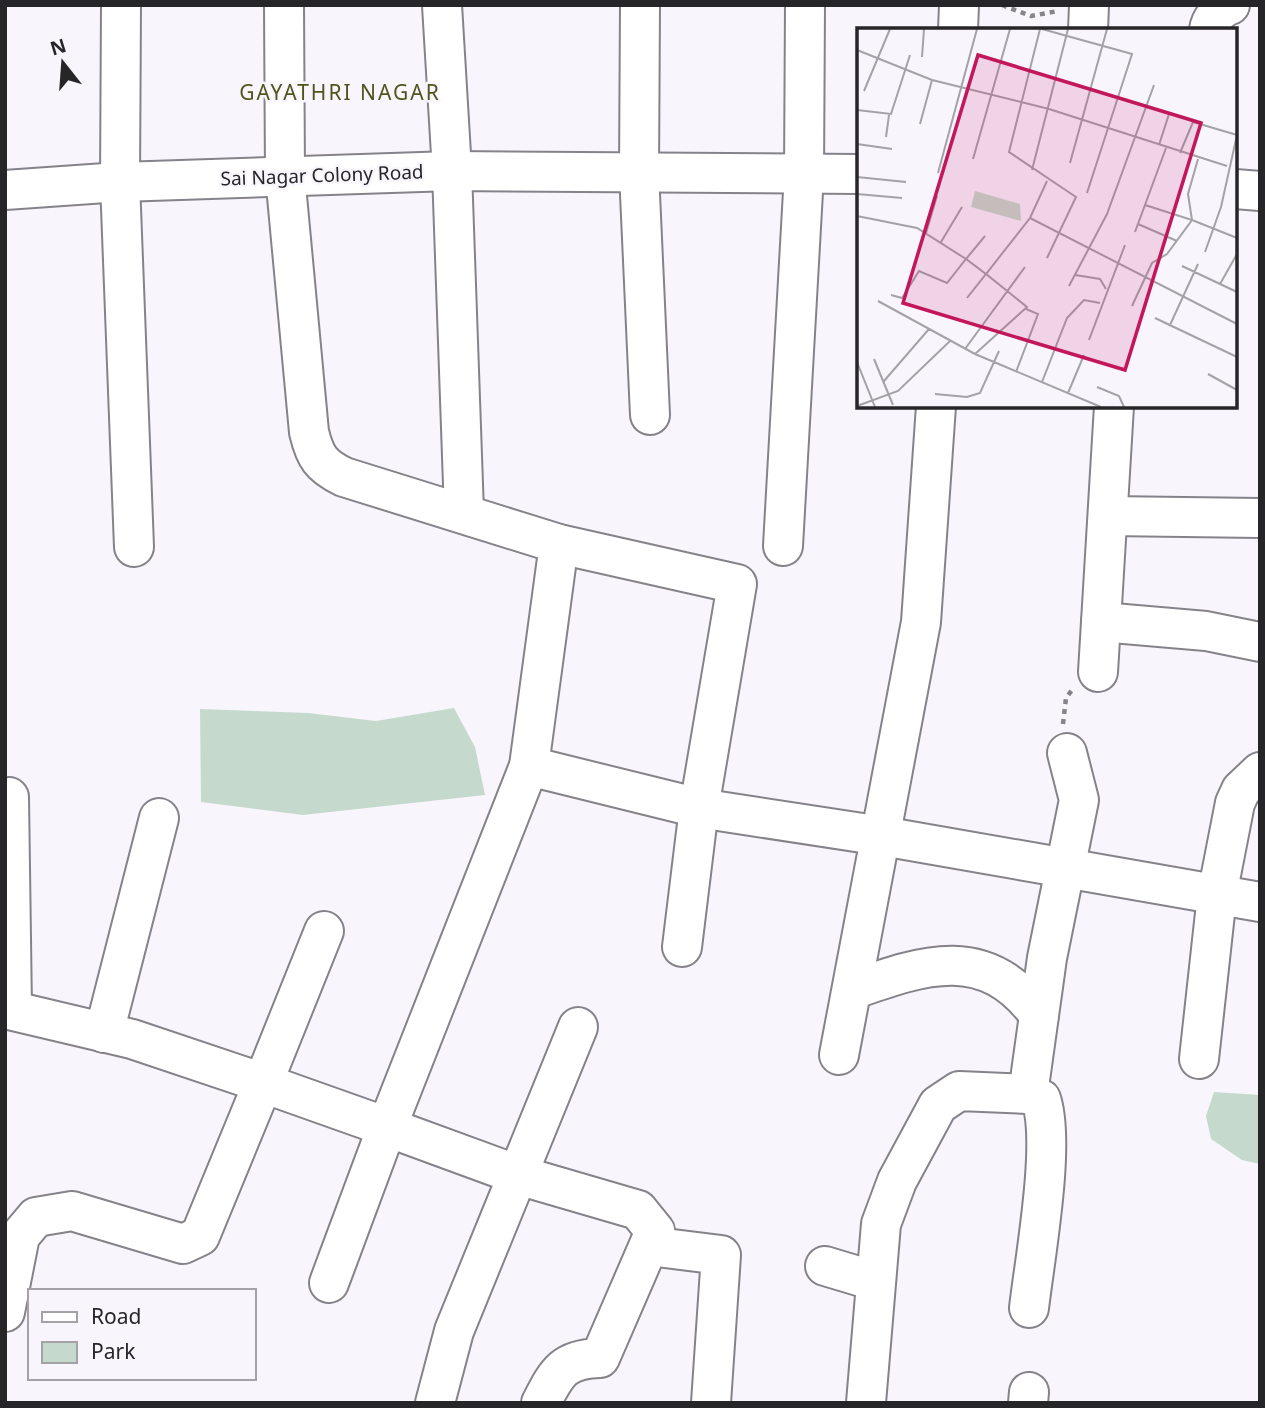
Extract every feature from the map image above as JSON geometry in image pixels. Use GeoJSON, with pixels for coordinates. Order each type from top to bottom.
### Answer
{"type":"FeatureCollection","features":[{"type":"Feature","properties":{"kind":"street"},"geometry":{"type":"LineString","coordinates":[[121,5],[120,182],[134,547]]}},
{"type":"Feature","properties":{"kind":"street"},"geometry":{"type":"LineString","coordinates":[[284,5],[285,175],[309,432],[315,455],[325,468],[344,477],[559,544],[737,584],[699,808],[682,947]]}},
{"type":"Feature","properties":{"kind":"street"},"geometry":{"type":"LineString","coordinates":[[442,5],[452,171],[464,513]]}},
{"type":"Feature","properties":{"kind":"street"},"geometry":{"type":"LineString","coordinates":[[640,5],[639,172],[650,415]]}},
{"type":"Feature","properties":{"kind":"street"},"geometry":{"type":"LineString","coordinates":[[783,547],[804,174],[805,5]]}},
{"type":"Feature","properties":{"kind":"street"},"geometry":{"type":"LineString","coordinates":[[958,28],[959,5]]}},
{"type":"Feature","properties":{"kind":"street"},"geometry":{"type":"LineString","coordinates":[[1209,28],[1209,23],[1230,5]]}},
{"type":"Feature","properties":{"kind":"street","name":"Sai Nagar Colony Road"},"geometry":{"type":"LineString","coordinates":[[5,190],[120,182],[452,171],[857,174]]}},
{"type":"Feature","properties":{"kind":"street"},"geometry":{"type":"LineString","coordinates":[[1237,189],[1260,191]]}},
{"type":"Feature","properties":{"kind":"street"},"geometry":{"type":"LineString","coordinates":[[839,1055],[921,622],[936,408]]}},
{"type":"Feature","properties":{"kind":"street"},"geometry":{"type":"LineString","coordinates":[[1098,672],[1114,408]]}},
{"type":"Feature","properties":{"kind":"street"},"geometry":{"type":"LineString","coordinates":[[1108,516],[1260,518]]}},
{"type":"Feature","properties":{"kind":"street"},"geometry":{"type":"LineString","coordinates":[[329,1283],[387,1127],[529,766],[559,544]]}},
{"type":"Feature","properties":{"kind":"street"},"geometry":{"type":"LineString","coordinates":[[1101,622],[1206,631],[1260,642]]}},
{"type":"Feature","properties":{"kind":"street"},"geometry":{"type":"LineString","coordinates":[[1028,1094],[1046,958],[1079,800],[1067,753]]}},
{"type":"Feature","properties":{"kind":"street"},"geometry":{"type":"LineString","coordinates":[[529,766],[699,808],[882,836],[1067,867],[1172,889],[1260,902]]}},
{"type":"Feature","properties":{"kind":"street"},"geometry":{"type":"LineString","coordinates":[[1199,1059],[1217,895],[1235,803],[1241,790],[1260,772]]}},
{"type":"Feature","properties":{"kind":"street"},"geometry":{"type":"LineString","coordinates":[[9,797],[8,1009],[104,1033],[263,1083],[518,1175],[638,1210],[655,1231],[600,1358],[579,1359],[557,1372],[541,1403]]}},
{"type":"Feature","properties":{"kind":"street"},"geometry":{"type":"LineString","coordinates":[[104,1033],[159,818]]}},
{"type":"Feature","properties":{"kind":"street"},"geometry":{"type":"LineString","coordinates":[[5,1312],[20,1236],[36,1217],[72,1211],[183,1244],[200,1236],[324,931]]}},
{"type":"Feature","properties":{"kind":"street"},"geometry":{"type":"LineString","coordinates":[[852,989],[892,976],[946,965],[988,970],[1025,996],[1039,1015]]}},
{"type":"Feature","properties":{"kind":"street"},"geometry":{"type":"LineString","coordinates":[[435,1403],[454,1331],[578,1027]]}},
{"type":"Feature","properties":{"kind":"street"},"geometry":{"type":"LineString","coordinates":[[866,1403],[881,1224],[897,1181],[938,1105],[959,1091],[1028,1094],[1041,1099],[1046,1113],[1046,1141],[1030,1308]]}},
{"type":"Feature","properties":{"kind":"street"},"geometry":{"type":"LineString","coordinates":[[649,1246],[721,1255],[711,1403]]}},
{"type":"Feature","properties":{"kind":"street"},"geometry":{"type":"LineString","coordinates":[[825,1266],[875,1281]]}},
{"type":"Feature","properties":{"kind":"path"},"geometry":{"type":"LineString","coordinates":[[1002,5],[1031,16],[1081,15]]}},
{"type":"Feature","properties":{"kind":"path"},"geometry":{"type":"LineString","coordinates":[[1067,753],[1062,718],[1066,698],[1076,685],[1098,672]]}},
{"type":"Feature","properties":{"kind":"green space"},"geometry":{"type":"Polygon","coordinates":[[[454,708],[475,747],[485,795],[303,815],[201,802],[200,709],[308,713],[376,721],[454,708]]]}},
{"type":"Feature","properties":{"kind":"green space"},"geometry":{"type":"Polygon","coordinates":[[[1214,1092],[1260,1095],[1260,1164],[1242,1160],[1211,1139],[1206,1116],[1214,1092]]]}},
{"type":"Feature","properties":{"kind":"district","name":"GAYATHRI NAGAR"},"geometry":{"type":"Point","coordinates":[340,92]}}]}
